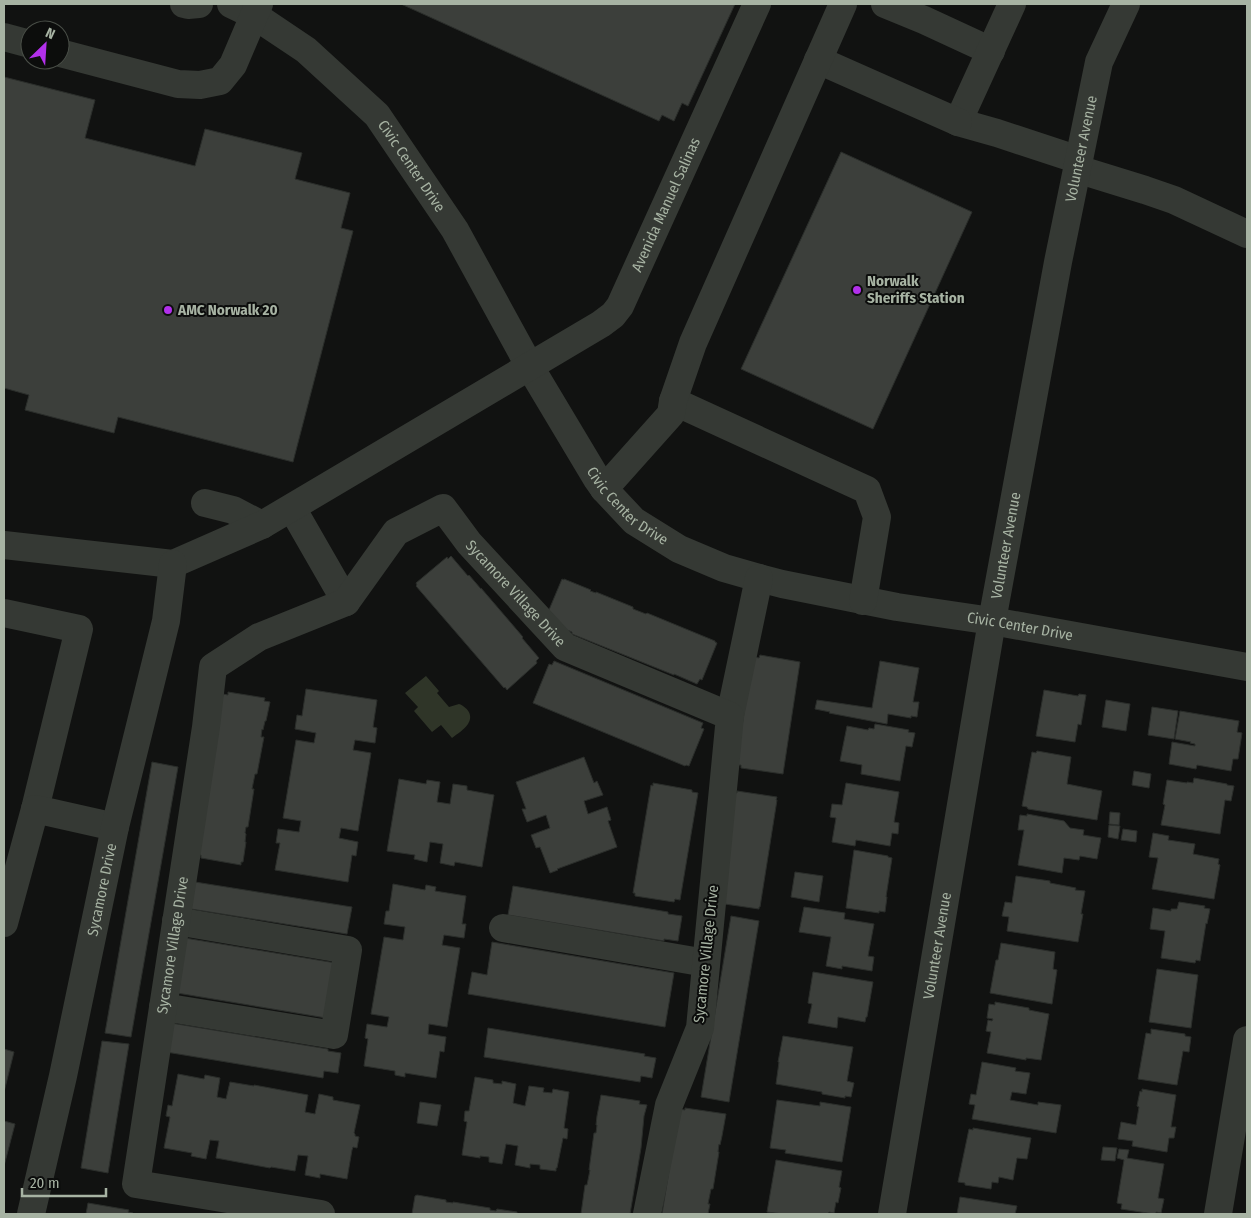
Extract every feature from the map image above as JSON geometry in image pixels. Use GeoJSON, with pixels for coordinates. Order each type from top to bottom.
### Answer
{"type":"FeatureCollection","features":[{"type":"Feature","properties":{"kind":"street"},"geometry":{"type":"LineString","coordinates":[[184,4],[200,4]]}},
{"type":"Feature","properties":{"kind":"street","name":"Avenida Manuel Salinas"},"geometry":{"type":"LineString","coordinates":[[173,564],[262,525],[530,367],[613,315],[620,306],[757,4]]}},
{"type":"Feature","properties":{"kind":"street"},"geometry":{"type":"LineString","coordinates":[[604,489],[671,414],[673,401],[694,343],[843,4]]}},
{"type":"Feature","properties":{"kind":"street"},"geometry":{"type":"LineString","coordinates":[[885,4],[928,12],[991,51]]}},
{"type":"Feature","properties":{"kind":"street"},"geometry":{"type":"LineString","coordinates":[[958,122],[1012,4]]}},
{"type":"Feature","properties":{"kind":"street","name":"Volunteer Avenue"},"geometry":{"type":"LineString","coordinates":[[892,1214],[992,621],[1058,262],[1099,62],[1126,4]]}},
{"type":"Feature","properties":{"kind":"street"},"geometry":{"type":"LineString","coordinates":[[70,56],[178,84],[200,85],[220,81],[233,66],[248,7]]}},
{"type":"Feature","properties":{"kind":"street","name":"Civic Center Drive"},"geometry":{"type":"LineString","coordinates":[[248,7],[306,50],[377,115],[456,230],[530,367],[604,489],[634,521],[679,549],[724,568],[782,584],[897,607],[992,621],[1247,667]]}},
{"type":"Feature","properties":{"kind":"street"},"geometry":{"type":"LineString","coordinates":[[4,37],[20,41]]}},
{"type":"Feature","properties":{"kind":"street"},"geometry":{"type":"LineString","coordinates":[[818,60],[958,122],[997,133],[1174,200],[1247,234]]}},
{"type":"Feature","properties":{"kind":"street"},"geometry":{"type":"LineString","coordinates":[[673,401],[867,490],[877,517],[863,600]]}},
{"type":"Feature","properties":{"kind":"street"},"geometry":{"type":"LineString","coordinates":[[205,503],[233,510],[262,525]]}},
{"type":"Feature","properties":{"kind":"street"},"geometry":{"type":"LineString","coordinates":[[292,508],[346,602]]}},
{"type":"Feature","properties":{"kind":"street","name":"Sycamore Village Drive"},"geometry":{"type":"LineString","coordinates":[[320,1214],[136,1184],[214,668],[259,637],[346,602],[396,532],[444,508],[469,543],[565,647],[730,716]]}},
{"type":"Feature","properties":{"kind":"street"},"geometry":{"type":"LineString","coordinates":[[4,546],[173,564]]}},
{"type":"Feature","properties":{"kind":"street","name":"Sycamore Drive"},"geometry":{"type":"LineString","coordinates":[[31,1214],[63,1076],[115,827],[166,621],[173,564]]}},
{"type":"Feature","properties":{"kind":"street","name":"Sycamore Village Drive"},"geometry":{"type":"LineString","coordinates":[[647,1214],[669,1105],[700,1028],[730,716],[759,578]]}},
{"type":"Feature","properties":{"kind":"street"},"geometry":{"type":"LineString","coordinates":[[4,613],[79,629],[35,809],[4,924]]}},
{"type":"Feature","properties":{"kind":"street"},"geometry":{"type":"LineString","coordinates":[[35,809],[115,827]]}},
{"type":"Feature","properties":{"kind":"street"},"geometry":{"type":"LineString","coordinates":[[163,1007],[334,1035],[348,950],[176,921]]}},
{"type":"Feature","properties":{"kind":"street"},"geometry":{"type":"LineString","coordinates":[[502,928],[706,963]]}},
{"type":"Feature","properties":{"kind":"street"},"geometry":{"type":"LineString","coordinates":[[1218,1214],[1247,1040]]}},
{"type":"Feature","properties":{"kind":"shaded area"},"geometry":{"type":"Polygon","coordinates":[[[426,676],[439,691],[437,693],[449,707],[459,704],[469,712],[470,721],[463,730],[452,738],[441,725],[432,732],[414,711],[418,707],[405,693],[426,676]]]}},
{"type":"Feature","properties":{"kind":"building"},"geometry":{"type":"Polygon","coordinates":[[[401,4],[735,4],[688,106],[682,103],[674,121],[662,115],[659,121],[401,4]]]}},
{"type":"Feature","properties":{"kind":"building","name":"AMC Norwalk 20"},"geometry":{"type":"Polygon","coordinates":[[[4,77],[95,100],[85,138],[195,166],[205,129],[302,153],[295,179],[350,193],[341,228],[353,231],[293,462],[118,417],[114,433],[25,410],[29,395],[4,388],[4,77]]]}},
{"type":"Feature","properties":{"kind":"building","name":"Norwalk Sheriffs Station"},"geometry":{"type":"Polygon","coordinates":[[[841,152],[972,212],[873,429],[741,369],[841,152]]]}},
{"type":"Feature","properties":{"kind":"building"},"geometry":{"type":"Polygon","coordinates":[[[451,556],[481,588],[539,658],[536,661],[537,663],[507,690],[416,586],[416,583],[447,557],[448,559],[451,556]]]}},
{"type":"Feature","properties":{"kind":"building"},"geometry":{"type":"Polygon","coordinates":[[[562,579],[715,641],[717,643],[702,680],[700,679],[697,684],[572,634],[572,632],[547,622],[546,617],[562,579]]]}},
{"type":"Feature","properties":{"kind":"building"},"geometry":{"type":"Polygon","coordinates":[[[760,655],[800,662],[783,774],[741,768],[741,765],[736,765],[754,657],[759,658],[760,655]]]}},
{"type":"Feature","properties":{"kind":"building"},"geometry":{"type":"Polygon","coordinates":[[[554,661],[703,723],[701,728],[704,729],[689,766],[533,703],[549,664],[552,665],[554,661]]]}},
{"type":"Feature","properties":{"kind":"building"},"geometry":{"type":"Polygon","coordinates":[[[880,661],[919,668],[913,702],[919,702],[917,717],[911,716],[911,718],[888,714],[887,724],[815,709],[817,700],[872,708],[880,661]]]}},
{"type":"Feature","properties":{"kind":"building"},"geometry":{"type":"Polygon","coordinates":[[[306,689],[377,700],[373,727],[377,728],[375,743],[355,740],[353,750],[371,753],[358,831],[341,828],[339,838],[358,842],[356,856],[352,855],[348,882],[275,870],[280,843],[276,843],[278,829],[299,832],[301,821],[283,818],[296,740],[314,743],[316,733],[295,729],[297,715],[302,716],[306,689]]]}},
{"type":"Feature","properties":{"kind":"building"},"geometry":{"type":"Polygon","coordinates":[[[1044,690],[1078,696],[1079,694],[1086,695],[1081,725],[1078,724],[1075,742],[1036,736],[1044,690]]]}},
{"type":"Feature","properties":{"kind":"building"},"geometry":{"type":"Polygon","coordinates":[[[228,692],[265,698],[264,701],[270,702],[266,721],[262,729],[261,737],[264,737],[252,789],[254,789],[241,865],[201,858],[201,855],[195,854],[223,694],[228,695],[228,692]]]}},
{"type":"Feature","properties":{"kind":"building"},"geometry":{"type":"Polygon","coordinates":[[[1106,700],[1130,704],[1126,731],[1102,727],[1106,700]]]}},
{"type":"Feature","properties":{"kind":"building"},"geometry":{"type":"Polygon","coordinates":[[[1152,707],[1178,711],[1174,739],[1148,735],[1152,707]]]}},
{"type":"Feature","properties":{"kind":"building"},"geometry":{"type":"Polygon","coordinates":[[[1180,711],[1239,721],[1237,732],[1242,733],[1238,759],[1233,759],[1231,771],[1197,765],[1196,769],[1169,764],[1172,742],[1195,746],[1191,742],[1175,739],[1180,711]]]}},
{"type":"Feature","properties":{"kind":"building"},"geometry":{"type":"Polygon","coordinates":[[[875,724],[909,730],[908,732],[915,733],[912,747],[906,746],[900,781],[861,774],[862,765],[840,761],[847,726],[868,730],[869,728],[874,729],[875,724]]]}},
{"type":"Feature","properties":{"kind":"building"},"geometry":{"type":"Polygon","coordinates":[[[1037,751],[1071,757],[1067,784],[1102,791],[1097,820],[1028,809],[1022,806],[1032,752],[1036,753],[1037,751]]]}},
{"type":"Feature","properties":{"kind":"building"},"geometry":{"type":"Polygon","coordinates":[[[584,757],[594,783],[597,781],[603,795],[584,801],[588,814],[607,807],[611,820],[608,821],[617,847],[550,873],[540,847],[536,848],[531,835],[550,828],[546,815],[527,822],[522,809],[526,809],[516,782],[584,757]]]}},
{"type":"Feature","properties":{"kind":"building"},"geometry":{"type":"Polygon","coordinates":[[[152,762],[178,767],[131,1037],[105,1033],[152,762]]]}},
{"type":"Feature","properties":{"kind":"building"},"geometry":{"type":"Polygon","coordinates":[[[1134,771],[1151,774],[1149,788],[1132,785],[1134,771]]]}},
{"type":"Feature","properties":{"kind":"building"},"geometry":{"type":"Polygon","coordinates":[[[1194,778],[1234,786],[1231,801],[1225,800],[1220,834],[1161,825],[1167,780],[1193,783],[1194,778]]]}},
{"type":"Feature","properties":{"kind":"building"},"geometry":{"type":"Polygon","coordinates":[[[399,779],[426,784],[427,780],[440,782],[437,802],[450,804],[453,784],[467,786],[467,790],[494,795],[482,867],[455,862],[454,866],[440,863],[443,844],[430,842],[427,862],[414,859],[415,855],[387,851],[399,779]]]}},
{"type":"Feature","properties":{"kind":"building"},"geometry":{"type":"Polygon","coordinates":[[[653,783],[692,790],[692,792],[698,793],[680,900],[675,899],[674,902],[635,896],[635,893],[633,893],[651,785],[653,786],[653,783]]]}},
{"type":"Feature","properties":{"kind":"building"},"geometry":{"type":"Polygon","coordinates":[[[846,783],[899,792],[894,822],[899,823],[898,834],[892,833],[890,846],[856,840],[855,846],[832,842],[836,818],[830,817],[832,804],[842,805],[846,783]]]}},
{"type":"Feature","properties":{"kind":"building"},"geometry":{"type":"Polygon","coordinates":[[[737,791],[777,797],[759,909],[718,903],[731,792],[737,793],[737,791]]]}},
{"type":"Feature","properties":{"kind":"building"},"geometry":{"type":"Polygon","coordinates":[[[1110,812],[1120,813],[1119,825],[1109,824],[1110,812]]]}},
{"type":"Feature","properties":{"kind":"building"},"geometry":{"type":"Polygon","coordinates":[[[1027,814],[1064,821],[1070,828],[1084,830],[1083,835],[1101,838],[1097,859],[1080,856],[1079,860],[1064,858],[1062,873],[1018,865],[1024,830],[1018,830],[1020,815],[1027,816],[1027,814]]]}},
{"type":"Feature","properties":{"kind":"building"},"geometry":{"type":"Polygon","coordinates":[[[1109,825],[1120,826],[1118,839],[1108,837],[1109,825]]]}},
{"type":"Feature","properties":{"kind":"building"},"geometry":{"type":"Polygon","coordinates":[[[1123,829],[1137,831],[1136,842],[1121,840],[1123,829]]]}},
{"type":"Feature","properties":{"kind":"building"},"geometry":{"type":"Polygon","coordinates":[[[1153,833],[1169,836],[1168,840],[1195,844],[1193,854],[1219,859],[1218,864],[1220,865],[1214,899],[1152,889],[1158,858],[1149,857],[1153,833]]]}},
{"type":"Feature","properties":{"kind":"building"},"geometry":{"type":"Polygon","coordinates":[[[854,850],[892,858],[885,912],[879,911],[879,913],[846,908],[854,850]]]}},
{"type":"Feature","properties":{"kind":"building"},"geometry":{"type":"Polygon","coordinates":[[[795,872],[823,876],[819,902],[791,897],[795,872]]]}},
{"type":"Feature","properties":{"kind":"building"},"geometry":{"type":"Polygon","coordinates":[[[1016,876],[1050,881],[1050,883],[1085,891],[1078,942],[1007,931],[1009,917],[1002,916],[1005,902],[1012,903],[1016,876]]]}},
{"type":"Feature","properties":{"kind":"building"},"geometry":{"type":"Polygon","coordinates":[[[195,882],[352,907],[347,934],[191,909],[195,882]]]}},
{"type":"Feature","properties":{"kind":"building"},"geometry":{"type":"Polygon","coordinates":[[[393,884],[425,890],[426,885],[436,887],[435,891],[466,896],[462,924],[466,924],[464,938],[444,935],[442,945],[460,948],[447,1027],[429,1024],[428,1034],[446,1037],[444,1052],[440,1051],[436,1078],[405,1073],[405,1077],[395,1075],[395,1071],[364,1066],[368,1039],[365,1038],[367,1024],[387,1027],[389,1017],[371,1014],[384,937],[403,940],[405,927],[384,924],[386,911],[389,911],[393,884]]]}},
{"type":"Feature","properties":{"kind":"building"},"geometry":{"type":"Polygon","coordinates":[[[513,886],[682,916],[678,941],[664,939],[664,941],[508,915],[513,886]]]}},
{"type":"Feature","properties":{"kind":"building"},"geometry":{"type":"Polygon","coordinates":[[[1179,902],[1205,906],[1204,908],[1210,909],[1200,961],[1196,960],[1195,963],[1161,958],[1165,931],[1150,929],[1153,908],[1171,911],[1171,909],[1177,909],[1179,902]]]}},
{"type":"Feature","properties":{"kind":"building"},"geometry":{"type":"Polygon","coordinates":[[[804,907],[845,913],[844,919],[874,924],[868,956],[874,957],[872,971],[842,966],[842,969],[826,966],[831,937],[799,932],[804,907]]]}},
{"type":"Feature","properties":{"kind":"building"},"geometry":{"type":"Polygon","coordinates":[[[731,916],[759,921],[729,1102],[701,1097],[731,916]]]}},
{"type":"Feature","properties":{"kind":"building"},"geometry":{"type":"Polygon","coordinates":[[[185,938],[342,964],[332,1019],[177,993],[185,938]]]}},
{"type":"Feature","properties":{"kind":"building"},"geometry":{"type":"Polygon","coordinates":[[[492,942],[674,973],[665,1027],[468,994],[472,972],[487,975],[492,942]]]}},
{"type":"Feature","properties":{"kind":"building"},"geometry":{"type":"Polygon","coordinates":[[[1001,943],[1055,952],[1053,969],[1057,970],[1052,1004],[990,993],[1001,943]]]}},
{"type":"Feature","properties":{"kind":"building"},"geometry":{"type":"Polygon","coordinates":[[[1157,969],[1198,975],[1191,1028],[1149,1022],[1157,969]]]}},
{"type":"Feature","properties":{"kind":"building"},"geometry":{"type":"Polygon","coordinates":[[[813,972],[873,982],[865,1022],[838,1017],[837,1028],[808,1023],[812,1004],[808,1003],[813,972]]]}},
{"type":"Feature","properties":{"kind":"building"},"geometry":{"type":"Polygon","coordinates":[[[995,1002],[1029,1008],[1029,1010],[1049,1014],[1041,1060],[1026,1058],[1026,1060],[987,1053],[991,1032],[986,1031],[988,1020],[992,1021],[993,1019],[987,1018],[989,1004],[995,1005],[995,1002]]]}},
{"type":"Feature","properties":{"kind":"building"},"geometry":{"type":"Polygon","coordinates":[[[171,1023],[328,1049],[328,1051],[341,1053],[338,1073],[324,1071],[323,1078],[166,1052],[171,1023]]]}},
{"type":"Feature","properties":{"kind":"building"},"geometry":{"type":"Polygon","coordinates":[[[488,1028],[645,1054],[644,1056],[656,1058],[652,1078],[641,1076],[640,1082],[484,1057],[488,1028]]]}},
{"type":"Feature","properties":{"kind":"building"},"geometry":{"type":"Polygon","coordinates":[[[1151,1029],[1185,1034],[1185,1036],[1191,1037],[1189,1052],[1183,1051],[1177,1085],[1138,1079],[1146,1033],[1151,1034],[1151,1029]]]}},
{"type":"Feature","properties":{"kind":"building"},"geometry":{"type":"Polygon","coordinates":[[[783,1036],[853,1047],[847,1081],[854,1083],[851,1097],[845,1096],[845,1098],[776,1084],[783,1036]]]}},
{"type":"Feature","properties":{"kind":"building"},"geometry":{"type":"Polygon","coordinates":[[[102,1041],[129,1044],[108,1173],[81,1168],[102,1041]]]}},
{"type":"Feature","properties":{"kind":"building"},"geometry":{"type":"Polygon","coordinates":[[[4,1049],[14,1052],[4,1092],[4,1049]]]}},
{"type":"Feature","properties":{"kind":"building"},"geometry":{"type":"Polygon","coordinates":[[[982,1062],[1016,1068],[1015,1071],[1030,1073],[1026,1094],[1012,1092],[1010,1100],[1038,1105],[1038,1102],[1061,1105],[1056,1133],[972,1119],[975,1105],[969,1104],[971,1094],[976,1095],[982,1062]]]}},
{"type":"Feature","properties":{"kind":"building"},"geometry":{"type":"Polygon","coordinates":[[[178,1074],[204,1079],[205,1075],[220,1078],[217,1097],[226,1099],[230,1082],[308,1095],[305,1112],[315,1114],[319,1094],[333,1097],[333,1100],[360,1105],[354,1133],[355,1136],[359,1137],[357,1148],[353,1147],[352,1150],[347,1179],[320,1174],[320,1178],[305,1175],[308,1156],[298,1155],[295,1171],[216,1158],[219,1141],[210,1140],[206,1159],[191,1156],[192,1153],[164,1148],[170,1117],[166,1116],[168,1105],[172,1106],[178,1074]]]}},
{"type":"Feature","properties":{"kind":"building"},"geometry":{"type":"Polygon","coordinates":[[[475,1077],[493,1080],[493,1083],[502,1084],[502,1081],[516,1084],[513,1103],[525,1106],[529,1086],[544,1088],[543,1092],[552,1093],[553,1089],[569,1092],[564,1128],[568,1129],[567,1139],[563,1138],[556,1171],[540,1169],[540,1165],[530,1164],[530,1168],[515,1165],[518,1146],[506,1144],[502,1164],[489,1162],[489,1157],[480,1156],[480,1158],[462,1155],[467,1122],[464,1121],[465,1111],[469,1111],[475,1077]]]}},
{"type":"Feature","properties":{"kind":"building"},"geometry":{"type":"Polygon","coordinates":[[[1142,1089],[1176,1095],[1171,1127],[1176,1127],[1174,1138],[1169,1138],[1167,1152],[1132,1146],[1133,1141],[1118,1139],[1121,1122],[1136,1125],[1139,1107],[1137,1106],[1142,1089]]]}},
{"type":"Feature","properties":{"kind":"building"},"geometry":{"type":"Polygon","coordinates":[[[601,1095],[640,1101],[639,1104],[647,1105],[630,1214],[581,1214],[585,1185],[587,1185],[590,1170],[601,1095]]]}},
{"type":"Feature","properties":{"kind":"building"},"geometry":{"type":"Polygon","coordinates":[[[777,1100],[820,1106],[820,1102],[851,1107],[842,1162],[785,1153],[786,1150],[770,1148],[777,1100]]]}},
{"type":"Feature","properties":{"kind":"building"},"geometry":{"type":"Polygon","coordinates":[[[420,1102],[441,1105],[437,1126],[417,1123],[420,1102]]]}},
{"type":"Feature","properties":{"kind":"building"},"geometry":{"type":"Polygon","coordinates":[[[685,1108],[726,1114],[719,1144],[713,1189],[711,1189],[708,1204],[710,1204],[708,1214],[662,1214],[679,1109],[685,1110],[685,1108]]]}},
{"type":"Feature","properties":{"kind":"building"},"geometry":{"type":"Polygon","coordinates":[[[4,1121],[15,1124],[4,1166],[4,1121]]]}},
{"type":"Feature","properties":{"kind":"building"},"geometry":{"type":"Polygon","coordinates":[[[973,1128],[1031,1138],[1027,1159],[1017,1158],[1013,1180],[999,1177],[998,1183],[992,1182],[991,1189],[958,1182],[969,1129],[973,1130],[973,1128]]]}},
{"type":"Feature","properties":{"kind":"building"},"geometry":{"type":"Polygon","coordinates":[[[1103,1147],[1117,1148],[1115,1161],[1101,1160],[1103,1147]]]}},
{"type":"Feature","properties":{"kind":"building"},"geometry":{"type":"Polygon","coordinates":[[[1119,1149],[1129,1150],[1127,1158],[1164,1164],[1158,1198],[1164,1199],[1161,1213],[1156,1212],[1154,1214],[1121,1209],[1122,1204],[1117,1203],[1124,1160],[1117,1158],[1119,1149]]]}},
{"type":"Feature","properties":{"kind":"building"},"geometry":{"type":"Polygon","coordinates":[[[776,1160],[842,1171],[839,1187],[841,1188],[834,1213],[783,1214],[767,1212],[776,1160]]]}},
{"type":"Feature","properties":{"kind":"building"},"geometry":{"type":"Polygon","coordinates":[[[415,1196],[446,1200],[446,1202],[490,1208],[490,1210],[496,1211],[497,1209],[517,1212],[517,1214],[412,1214],[415,1196]]]}},
{"type":"Feature","properties":{"kind":"building"},"geometry":{"type":"Polygon","coordinates":[[[960,1197],[1017,1206],[1015,1214],[957,1214],[960,1197]]]}},
{"type":"Feature","properties":{"kind":"building"},"geometry":{"type":"Polygon","coordinates":[[[88,1203],[129,1210],[128,1212],[133,1214],[86,1214],[88,1203]]]}},
{"type":"Feature","properties":{"kind":"place","name":"Norwalk Sheriffs Station"},"geometry":{"type":"Point","coordinates":[857,290]}},
{"type":"Feature","properties":{"kind":"place","name":"AMC Norwalk 20"},"geometry":{"type":"Point","coordinates":[168,310]}}]}
